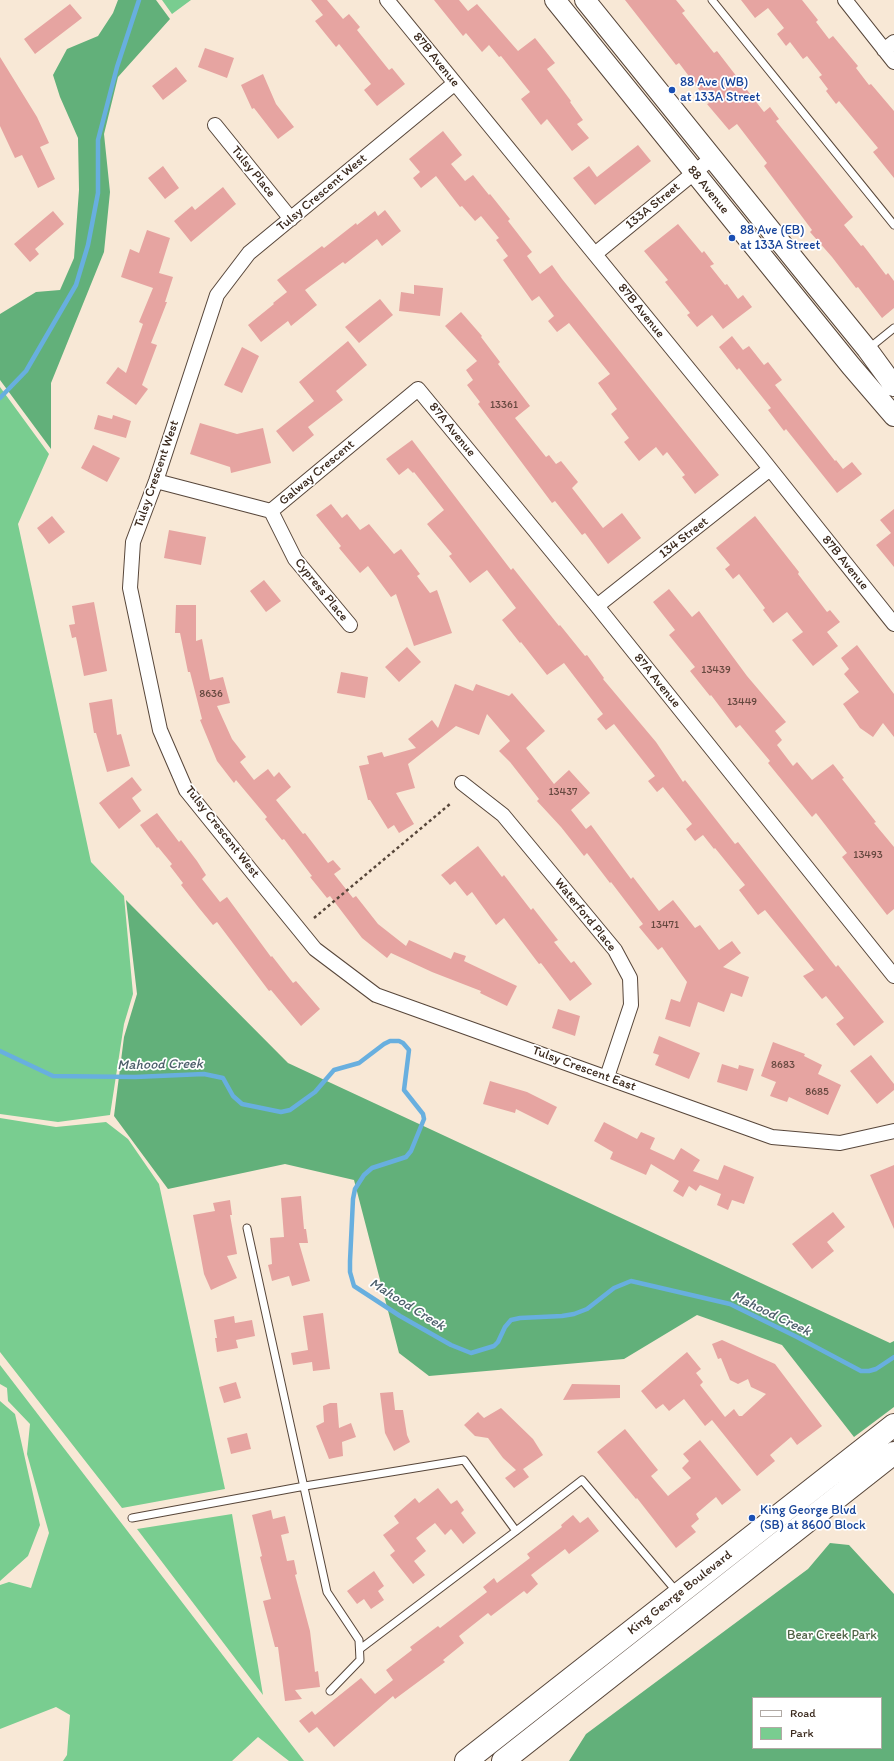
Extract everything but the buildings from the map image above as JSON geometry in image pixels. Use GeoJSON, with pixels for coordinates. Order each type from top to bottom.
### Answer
{"type":"FeatureCollection","features":[{"type":"Feature","properties":{"kind":"main road","name":"88 Avenue"},"geometry":{"type":"LineString","coordinates":[[555,0],[851,366],[894,416]]}},
{"type":"Feature","properties":{"kind":"main road","name":"88 Avenue"},"geometry":{"type":"LineString","coordinates":[[585,0],[867,349],[894,386]]}},
{"type":"Feature","properties":{"kind":"main road","name":"King George Boulevard"},"geometry":{"type":"LineString","coordinates":[[466,1761],[685,1603],[828,1491],[894,1426]]}},
{"type":"Feature","properties":{"kind":"main road","name":"King George Boulevard"},"geometry":{"type":"LineString","coordinates":[[828,1491],[894,1453]]}},
{"type":"Feature","properties":{"kind":"main road","name":"King George Boulevard"},"geometry":{"type":"LineString","coordinates":[[503,1761],[685,1603]]}},
{"type":"Feature","properties":{"kind":"street","name":"87B Avenue"},"geometry":{"type":"LineString","coordinates":[[387,0],[770,469],[894,624]]}},
{"type":"Feature","properties":{"kind":"street"},"geometry":{"type":"LineString","coordinates":[[846,0],[889,46],[894,62]]}},
{"type":"Feature","properties":{"kind":"street","name":"Tulsy Crescent West"},"geometry":{"type":"LineString","coordinates":[[299,929],[186,790],[160,730],[130,588],[133,542],[156,480],[217,295],[249,253],[454,83]]}},
{"type":"Feature","properties":{"kind":"street","name":"Tulsy Place"},"geometry":{"type":"LineString","coordinates":[[215,125],[291,219]]}},
{"type":"Feature","properties":{"kind":"street","name":"133A Street"},"geometry":{"type":"LineString","coordinates":[[594,254],[712,158]]}},
{"type":"Feature","properties":{"kind":"street","name":"Galway Crescent"},"geometry":{"type":"LineString","coordinates":[[156,480],[271,511],[418,389]]}},
{"type":"Feature","properties":{"kind":"street","name":"87A Avenue"},"geometry":{"type":"LineString","coordinates":[[418,389],[597,606],[894,976]]}},
{"type":"Feature","properties":{"kind":"street","name":"134 Street"},"geometry":{"type":"LineString","coordinates":[[597,606],[770,469]]}},
{"type":"Feature","properties":{"kind":"street","name":"Cypress Place"},"geometry":{"type":"LineString","coordinates":[[271,511],[295,559],[350,625]]}},
{"type":"Feature","properties":{"kind":"street","name":"Waterford Place"},"geometry":{"type":"LineString","coordinates":[[462,783],[503,815],[615,950],[630,978],[631,1005],[607,1077]]}},
{"type":"Feature","properties":{"kind":"street","name":"Tulsy Crescent East"},"geometry":{"type":"LineString","coordinates":[[299,929],[315,949],[376,995],[772,1137],[840,1143],[894,1131]]}},
{"type":"Feature","properties":{"kind":"lane"},"geometry":{"type":"LineString","coordinates":[[712,0],[894,225]]}},
{"type":"Feature","properties":{"kind":"lane"},"geometry":{"type":"LineString","coordinates":[[867,349],[894,328]]}},
{"type":"Feature","properties":{"kind":"lane"},"geometry":{"type":"LineString","coordinates":[[247,1228],[305,1486],[327,1592],[359,1640],[360,1660],[330,1691]]}},
{"type":"Feature","properties":{"kind":"lane"},"geometry":{"type":"LineString","coordinates":[[132,1518],[305,1486],[464,1460],[516,1531]]}},
{"type":"Feature","properties":{"kind":"lane"},"geometry":{"type":"LineString","coordinates":[[360,1649],[582,1480],[685,1603]]}},
{"type":"Feature","properties":{"kind":"path"},"geometry":{"type":"LineString","coordinates":[[314,918],[450,804]]}},
{"type":"Feature","properties":{"kind":"green space"},"geometry":{"type":"Polygon","coordinates":[[[118,0],[156,0],[170,19],[118,77],[104,134],[110,192],[104,252],[51,383],[51,449],[0,380],[0,314],[36,292],[60,290],[74,258],[79,190],[78,138],[60,97],[53,75],[67,49],[98,36],[113,13],[118,0]]]}},
{"type":"Feature","properties":{"kind":"green space"},"geometry":{"type":"Polygon","coordinates":[[[162,0],[191,0],[172,14],[162,0]]]}},
{"type":"Feature","properties":{"kind":"green space"},"geometry":{"type":"Polygon","coordinates":[[[0,387],[49,454],[18,524],[91,862],[124,896],[133,994],[124,1024],[110,1115],[58,1122],[0,1114],[0,387]]]}},
{"type":"Feature","properties":{"kind":"green space"},"geometry":{"type":"Polygon","coordinates":[[[126,900],[288,1063],[890,1343],[894,1341],[894,1407],[854,1437],[782,1345],[697,1315],[624,1359],[429,1376],[399,1353],[354,1180],[285,1164],[168,1189],[114,1116],[124,1037],[137,994],[126,900]]]}},
{"type":"Feature","properties":{"kind":"green space"},"geometry":{"type":"Polygon","coordinates":[[[0,1118],[56,1127],[106,1122],[128,1139],[159,1184],[225,1489],[122,1508],[0,1352],[0,1118]]]}},
{"type":"Feature","properties":{"kind":"green space"},"geometry":{"type":"Polygon","coordinates":[[[0,1365],[304,1761],[289,1761],[258,1737],[232,1761],[63,1761],[67,1755],[70,1715],[56,1707],[0,1729],[0,1585],[9,1582],[31,1588],[49,1533],[27,1454],[30,1424],[8,1401],[7,1388],[0,1384],[0,1365]]]}},
{"type":"Feature","properties":{"kind":"green space"},"geometry":{"type":"Polygon","coordinates":[[[0,1401],[15,1414],[40,1525],[28,1556],[0,1581],[0,1401]]]}},
{"type":"Feature","properties":{"kind":"green space"},"geometry":{"type":"Polygon","coordinates":[[[232,1514],[263,1695],[137,1529],[232,1514]]]}},
{"type":"Feature","properties":{"kind":"green space","name":"Bear Creek Park"},"geometry":{"type":"Polygon","coordinates":[[[830,1543],[849,1545],[894,1594],[894,1761],[569,1761],[586,1734],[808,1569],[830,1543]]]}},
{"type":"Feature","properties":{"kind":"waterway"},"geometry":{"type":"LineString","coordinates":[[0,398],[26,371],[76,285],[88,245],[98,193],[98,140],[117,67],[139,0]]}},
{"type":"Feature","properties":{"kind":"waterway","name":"Mahood Creek"},"geometry":{"type":"LineString","coordinates":[[0,1051],[53,1076],[135,1077],[204,1074],[223,1078],[233,1096],[242,1104],[281,1112],[290,1110],[315,1092],[334,1070],[359,1063],[384,1044],[390,1041],[399,1041],[409,1050],[404,1090],[423,1114],[424,1119],[411,1151],[406,1157],[372,1168],[364,1175],[355,1189],[353,1199],[350,1272],[354,1286],[400,1316],[451,1345],[471,1353],[494,1346],[511,1320],[574,1314],[587,1309],[614,1288],[631,1281],[730,1304],[861,1371],[876,1369],[894,1357]]}},
{"type":"Feature","properties":{"kind":"place","name":"88 Ave (WB) at 133A Street"},"geometry":{"type":"Point","coordinates":[672,90]}},
{"type":"Feature","properties":{"kind":"place","name":"88 Ave (EB) at 133A Street"},"geometry":{"type":"Point","coordinates":[732,238]}},
{"type":"Feature","properties":{"kind":"place","name":"King George Blvd (SB) at 8600 Block"},"geometry":{"type":"Point","coordinates":[752,1518]}}]}
